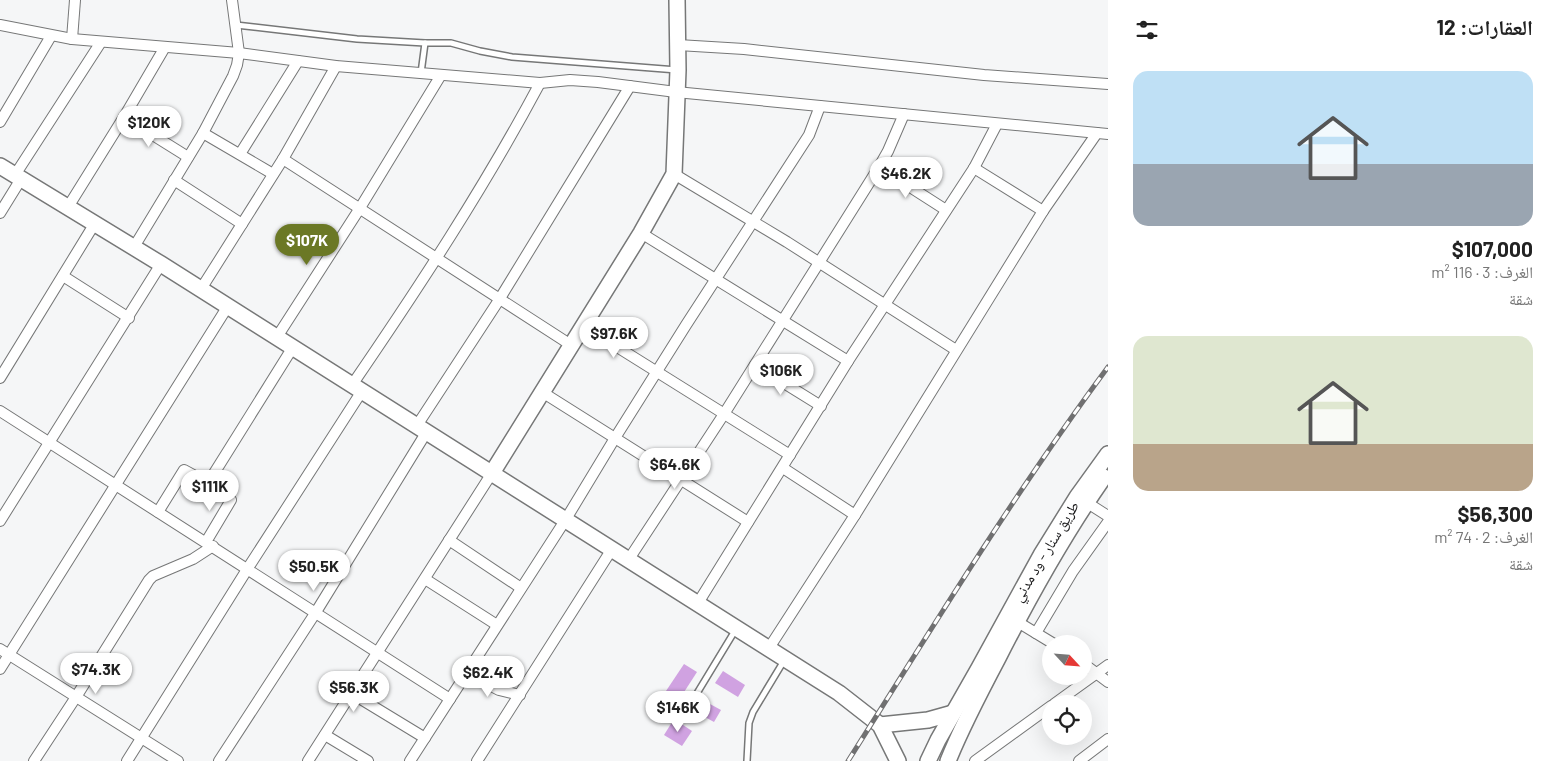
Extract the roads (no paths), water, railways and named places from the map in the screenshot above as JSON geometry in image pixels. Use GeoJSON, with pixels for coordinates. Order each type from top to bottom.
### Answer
{"type":"FeatureCollection","features":[{"type":"Feature","properties":{"kind":"street"},"geometry":{"type":"LineString","coordinates":[[72,39],[75,0]]}},
{"type":"Feature","properties":{"kind":"street"},"geometry":{"type":"LineString","coordinates":[[134,247],[203,133],[233,76],[239,53],[232,0]]}},
{"type":"Feature","properties":{"kind":"street"},"geometry":{"type":"LineString","coordinates":[[308,761],[492,473],[582,325],[641,233],[674,174],[678,70],[677,0]]}},
{"type":"Feature","properties":{"kind":"street"},"geometry":{"type":"LineString","coordinates":[[1,28],[72,39],[239,53],[336,66],[540,83],[570,80],[1103,134]]}},
{"type":"Feature","properties":{"kind":"street"},"geometry":{"type":"LineString","coordinates":[[0,122],[51,36]]}},
{"type":"Feature","properties":{"kind":"street"},"geometry":{"type":"LineString","coordinates":[[0,213],[18,177],[101,42]]}},
{"type":"Feature","properties":{"kind":"street"},"geometry":{"type":"LineString","coordinates":[[678,45],[744,49],[984,75],[1108,84]]}},
{"type":"Feature","properties":{"kind":"street"},"geometry":{"type":"LineString","coordinates":[[68,207],[165,47]]}},
{"type":"Feature","properties":{"kind":"street"},"geometry":{"type":"LineString","coordinates":[[240,154],[298,61]]}},
{"type":"Feature","properties":{"kind":"street"},"geometry":{"type":"LineString","coordinates":[[201,289],[273,174],[336,66]]}},
{"type":"Feature","properties":{"kind":"street"},"geometry":{"type":"LineString","coordinates":[[277,337],[360,208],[440,75]]}},
{"type":"Feature","properties":{"kind":"street"},"geometry":{"type":"LineString","coordinates":[[127,761],[248,568],[437,259],[517,126],[540,83]]}},
{"type":"Feature","properties":{"kind":"street"},"geometry":{"type":"LineString","coordinates":[[219,761],[316,612],[421,430],[630,86]]}},
{"type":"Feature","properties":{"kind":"street"},"geometry":{"type":"LineString","coordinates":[[410,761],[566,520],[715,279],[809,135],[820,106]]}},
{"type":"Feature","properties":{"kind":"street"},"geometry":{"type":"LineString","coordinates":[[629,559],[783,322],[879,167],[904,114]]}},
{"type":"Feature","properties":{"kind":"street"},"geometry":{"type":"LineString","coordinates":[[124,117],[188,157]]}},
{"type":"Feature","properties":{"kind":"street"},"geometry":{"type":"LineString","coordinates":[[698,603],[848,361],[974,168],[996,124]]}},
{"type":"Feature","properties":{"kind":"street"},"geometry":{"type":"LineString","coordinates":[[203,133],[273,174]]}},
{"type":"Feature","properties":{"kind":"street"},"geometry":{"type":"LineString","coordinates":[[769,648],[1044,211],[1103,134]]}},
{"type":"Feature","properties":{"kind":"street"},"geometry":{"type":"LineString","coordinates":[[282,159],[571,345]]}},
{"type":"Feature","properties":{"kind":"street"},"geometry":{"type":"LineString","coordinates":[[0,166],[201,289],[839,693],[880,725],[898,761]]}},
{"type":"Feature","properties":{"kind":"street"},"geometry":{"type":"LineString","coordinates":[[879,167],[946,210]]}},
{"type":"Feature","properties":{"kind":"street"},"geometry":{"type":"LineString","coordinates":[[974,168],[1044,211]]}},
{"type":"Feature","properties":{"kind":"street"},"geometry":{"type":"LineString","coordinates":[[674,174],[820,262],[956,350]]}},
{"type":"Feature","properties":{"kind":"street"},"geometry":{"type":"LineString","coordinates":[[174,180],[242,224]]}},
{"type":"Feature","properties":{"kind":"street"},"geometry":{"type":"LineString","coordinates":[[0,378],[95,223]]}},
{"type":"Feature","properties":{"kind":"street"},"geometry":{"type":"LineString","coordinates":[[641,233],[848,361]]}},
{"type":"Feature","properties":{"kind":"street"},"geometry":{"type":"LineString","coordinates":[[0,521],[129,318],[161,264]]}},
{"type":"Feature","properties":{"kind":"street"},"geometry":{"type":"LineString","coordinates":[[63,276],[129,318]]}},
{"type":"Feature","properties":{"kind":"street"},"geometry":{"type":"LineString","coordinates":[[0,669],[4,652],[115,485],[228,306]]}},
{"type":"Feature","properties":{"kind":"street"},"geometry":{"type":"LineString","coordinates":[[582,325],[790,455]]}},
{"type":"Feature","properties":{"kind":"street"},"geometry":{"type":"LineString","coordinates":[[208,483],[293,347]]}},
{"type":"Feature","properties":{"kind":"street"},"geometry":{"type":"LineString","coordinates":[[755,365],[821,406]]}},
{"type":"Feature","properties":{"kind":"street"},"geometry":{"type":"LineString","coordinates":[[542,392],[748,522]]}},
{"type":"Feature","properties":{"kind":"street"},"geometry":{"type":"LineString","coordinates":[[0,411],[450,699]]}},
{"type":"Feature","properties":{"kind":"street","name":"طريق سنار - ود مدني"},"geometry":{"type":"LineString","coordinates":[[993,654],[1059,524],[1108,454]]}},
{"type":"Feature","properties":{"kind":"street"},"geometry":{"type":"LineString","coordinates":[[783,468],[854,515]]}},
{"type":"Feature","properties":{"kind":"street"},"geometry":{"type":"LineString","coordinates":[[34,761],[149,580],[153,576],[193,559],[210,544],[231,500],[208,483],[184,470],[158,512]]}},
{"type":"Feature","properties":{"kind":"street","name":"طريق سنار - ود مدني"},"geometry":{"type":"LineString","coordinates":[[993,654],[1016,621],[1050,560],[1086,502],[1108,472]]}},
{"type":"Feature","properties":{"kind":"street"},"geometry":{"type":"LineString","coordinates":[[1086,502],[1108,516]]}},
{"type":"Feature","properties":{"kind":"street"},"geometry":{"type":"LineString","coordinates":[[1036,633],[1073,572],[1108,522]]}},
{"type":"Feature","properties":{"kind":"street"},"geometry":{"type":"LineString","coordinates":[[449,540],[521,588]]}},
{"type":"Feature","properties":{"kind":"street"},"geometry":{"type":"LineString","coordinates":[[477,761],[612,549]]}},
{"type":"Feature","properties":{"kind":"street"},"geometry":{"type":"LineString","coordinates":[[425,578],[497,625]]}},
{"type":"Feature","properties":{"kind":"street"},"geometry":{"type":"LineString","coordinates":[[1016,621],[1042,637]]}},
{"type":"Feature","properties":{"kind":"street"},"geometry":{"type":"LineString","coordinates":[[4,652],[178,761]]}},
{"type":"Feature","properties":{"kind":"street"},"geometry":{"type":"LineString","coordinates":[[928,761],[953,713],[993,654]]}},
{"type":"Feature","properties":{"kind":"street"},"geometry":{"type":"LineString","coordinates":[[948,761],[993,654]]}},
{"type":"Feature","properties":{"kind":"street"},"geometry":{"type":"LineString","coordinates":[[1065,695],[1108,665]]}},
{"type":"Feature","properties":{"kind":"street"},"geometry":{"type":"LineString","coordinates":[[1092,671],[1108,682]]}},
{"type":"Feature","properties":{"kind":"street"},"geometry":{"type":"LineString","coordinates":[[466,673],[499,690],[520,695]]}},
{"type":"Feature","properties":{"kind":"street"},"geometry":{"type":"LineString","coordinates":[[352,693],[425,738]]}},
{"type":"Feature","properties":{"kind":"street"},"geometry":{"type":"LineString","coordinates":[[975,761],[1042,712]]}},
{"type":"Feature","properties":{"kind":"street"},"geometry":{"type":"LineString","coordinates":[[880,725],[928,720],[953,713]]}},
{"type":"Feature","properties":{"kind":"street"},"geometry":{"type":"LineString","coordinates":[[324,735],[368,761]]}},
{"type":"Feature","properties":{"kind":"street"},"geometry":{"type":"LineString","coordinates":[[1079,761],[1108,739]]}},
{"type":"Feature","properties":{"kind":"lane"},"geometry":{"type":"LineString","coordinates":[[236,25],[357,39],[426,43],[451,42],[480,51],[512,57],[678,70]]}},
{"type":"Feature","properties":{"kind":"lane"},"geometry":{"type":"LineString","coordinates":[[421,73],[426,43]]}},
{"type":"Feature","properties":{"kind":"lane"},"geometry":{"type":"LineString","coordinates":[[682,718],[736,628]]}},
{"type":"Feature","properties":{"kind":"lane"},"geometry":{"type":"LineString","coordinates":[[747,761],[751,717],[785,659]]}},
{"type":"Feature","properties":{"kind":"railway"},"geometry":{"type":"LineString","coordinates":[[848,761],[942,611],[1007,512],[1108,367]]}}]}
